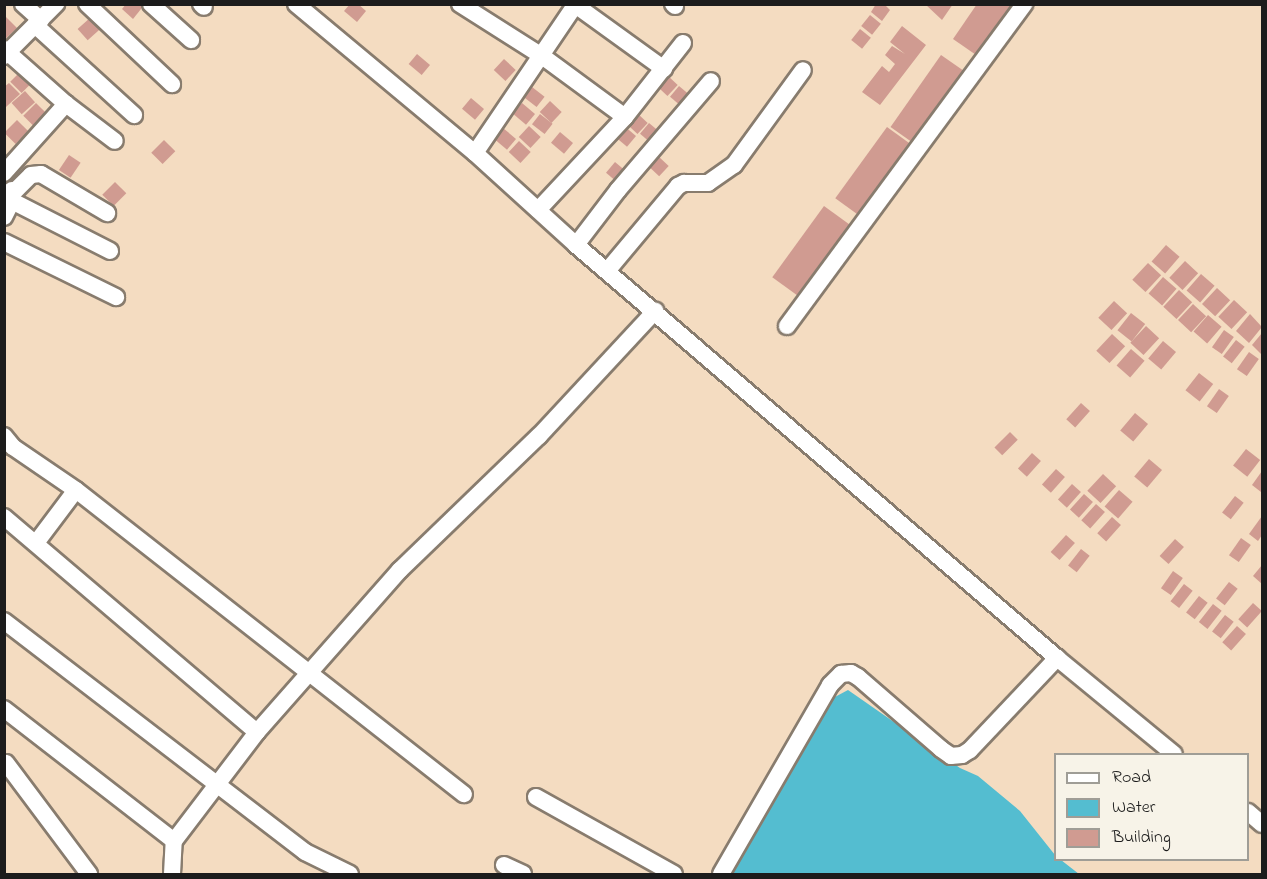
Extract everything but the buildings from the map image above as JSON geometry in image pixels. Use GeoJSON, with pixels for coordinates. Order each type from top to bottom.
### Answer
{"type":"FeatureCollection","features":[{"type":"Feature","properties":{"kind":"street"},"geometry":{"type":"LineString","coordinates":[[23,4],[38,23],[134,115]]}},
{"type":"Feature","properties":{"kind":"street"},"geometry":{"type":"LineString","coordinates":[[56,4],[6,52],[66,105],[115,141]]}},
{"type":"Feature","properties":{"kind":"street"},"geometry":{"type":"LineString","coordinates":[[87,4],[172,84]]}},
{"type":"Feature","properties":{"kind":"street"},"geometry":{"type":"LineString","coordinates":[[152,4],[191,39]]}},
{"type":"Feature","properties":{"kind":"street"},"geometry":{"type":"LineString","coordinates":[[296,4],[475,153],[576,245],[1057,658],[1173,753]]}},
{"type":"Feature","properties":{"kind":"street"},"geometry":{"type":"LineString","coordinates":[[460,4],[542,56],[625,117]]}},
{"type":"Feature","properties":{"kind":"street"},"geometry":{"type":"LineString","coordinates":[[787,326],[1024,4]]}},
{"type":"Feature","properties":{"kind":"street"},"geometry":{"type":"LineString","coordinates":[[475,153],[575,5],[664,69]]}},
{"type":"Feature","properties":{"kind":"street"},"geometry":{"type":"LineString","coordinates":[[538,210],[625,117],[683,43]]}},
{"type":"Feature","properties":{"kind":"street"},"geometry":{"type":"LineString","coordinates":[[607,271],[678,186],[708,183],[734,165],[802,70]]}},
{"type":"Feature","properties":{"kind":"street"},"geometry":{"type":"LineString","coordinates":[[576,245],[618,190],[711,81]]}},
{"type":"Feature","properties":{"kind":"street"},"geometry":{"type":"LineString","coordinates":[[4,173],[66,105]]}},
{"type":"Feature","properties":{"kind":"street"},"geometry":{"type":"LineString","coordinates":[[4,217],[10,192],[31,175],[40,174],[107,213]]}},
{"type":"Feature","properties":{"kind":"street"},"geometry":{"type":"LineString","coordinates":[[10,192],[110,251]]}},
{"type":"Feature","properties":{"kind":"street"},"geometry":{"type":"LineString","coordinates":[[4,242],[116,297]]}},
{"type":"Feature","properties":{"kind":"street"},"geometry":{"type":"LineString","coordinates":[[172,874],[174,840],[219,785],[257,732],[399,570],[538,436],[654,311]]}},
{"type":"Feature","properties":{"kind":"street"},"geometry":{"type":"LineString","coordinates":[[4,436],[13,447],[76,490],[464,794]]}},
{"type":"Feature","properties":{"kind":"street"},"geometry":{"type":"LineString","coordinates":[[36,543],[76,490]]}},
{"type":"Feature","properties":{"kind":"street"},"geometry":{"type":"LineString","coordinates":[[4,517],[257,732]]}},
{"type":"Feature","properties":{"kind":"street"},"geometry":{"type":"LineString","coordinates":[[4,621],[304,852],[350,874]]}},
{"type":"Feature","properties":{"kind":"street"},"geometry":{"type":"LineString","coordinates":[[721,874],[830,685],[841,674],[851,673],[858,677],[951,756],[962,755],[970,750],[1057,658]]}},
{"type":"Feature","properties":{"kind":"street"},"geometry":{"type":"LineString","coordinates":[[4,709],[174,840]]}},
{"type":"Feature","properties":{"kind":"street"},"geometry":{"type":"LineString","coordinates":[[6,763],[89,874]]}},
{"type":"Feature","properties":{"kind":"street"},"geometry":{"type":"LineString","coordinates":[[536,797],[674,874]]}},
{"type":"Feature","properties":{"kind":"street"},"geometry":{"type":"LineString","coordinates":[[1249,813],[1263,824]]}},
{"type":"Feature","properties":{"kind":"street"},"geometry":{"type":"LineString","coordinates":[[304,852],[316,874]]}},
{"type":"Feature","properties":{"kind":"street"},"geometry":{"type":"LineString","coordinates":[[504,865],[523,874]]}},
{"type":"Feature","properties":{"kind":"water"},"geometry":{"type":"Polygon","coordinates":[[[848,690],[960,768],[978,776],[1020,811],[1054,854],[1054,861],[1062,861],[1079,874],[729,874],[833,698],[848,690]]]}}]}
